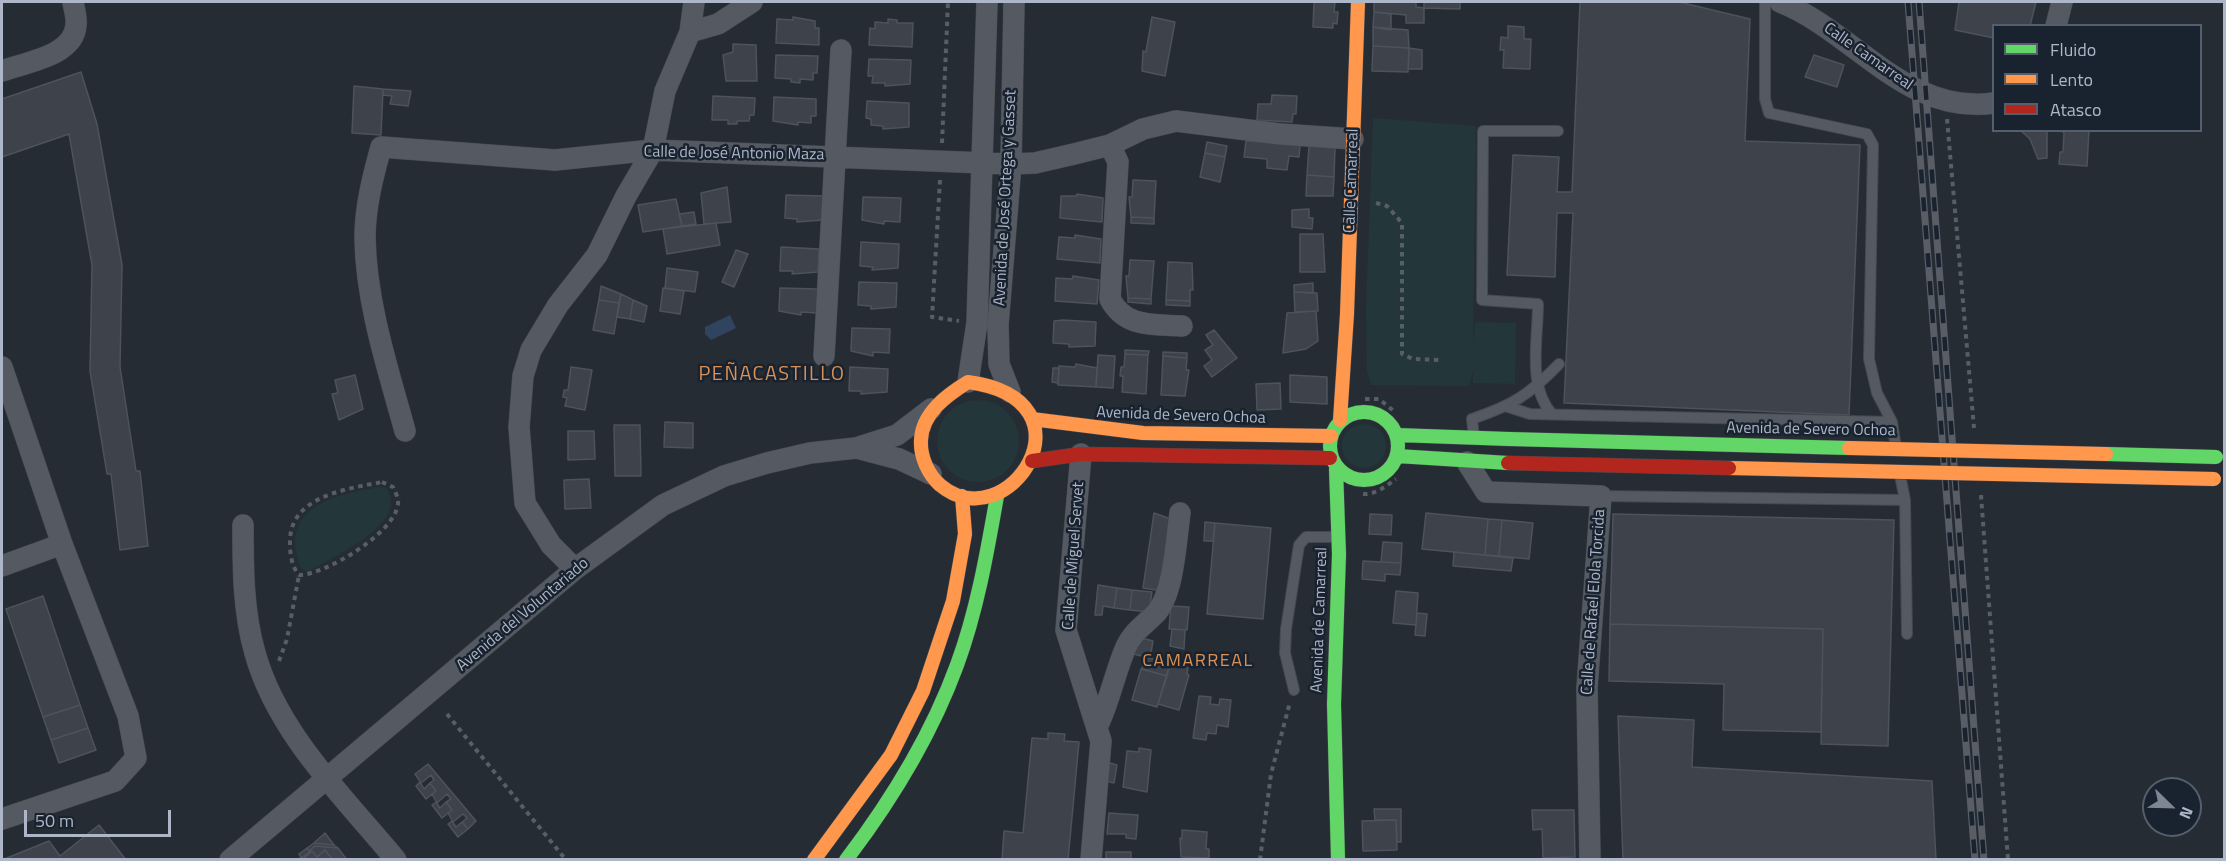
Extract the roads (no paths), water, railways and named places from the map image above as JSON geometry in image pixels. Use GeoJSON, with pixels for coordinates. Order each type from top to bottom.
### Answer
{"type":"FeatureCollection","features":[{"type":"Feature","properties":{"kind":"main road","name":"Calle Camarreal"},"geometry":{"type":"LineString","coordinates":[[1345,360],[1358,2]]}},
{"type":"Feature","properties":{"kind":"main road"},"geometry":{"type":"LineString","coordinates":[[1345,360],[1355,378]]}},
{"type":"Feature","properties":{"kind":"main road"},"geometry":{"type":"LineString","coordinates":[[1333,463],[1330,436],[1340,420],[1345,360]]}},
{"type":"Feature","properties":{"kind":"main road"},"geometry":{"type":"LineString","coordinates":[[968,382],[992,385],[1010,392],[1023,404],[1032,419],[1036,440],[1032,461],[1018,483],[997,496],[979,499],[962,496],[945,488],[931,474],[924,458],[921,441],[924,424],[931,408],[949,392],[968,382]]}},
{"type":"Feature","properties":{"kind":"main road"},"geometry":{"type":"LineString","coordinates":[[1366,399],[1373,412]]}},
{"type":"Feature","properties":{"kind":"main road"},"geometry":{"type":"LineString","coordinates":[[1032,461],[1081,454],[1333,463],[1356,480],[1369,480],[1382,476],[1397,456],[1397,435],[1388,420],[1373,412],[1356,412],[1340,420]]}},
{"type":"Feature","properties":{"kind":"main road","name":"Avenida de Severo Ochoa"},"geometry":{"type":"LineString","coordinates":[[1032,419],[1075,428],[1116,431],[1330,436]]}},
{"type":"Feature","properties":{"kind":"main road","name":"Avenida de Severo Ochoa"},"geometry":{"type":"LineString","coordinates":[[1397,435],[1474,439],[2220,457]]}},
{"type":"Feature","properties":{"kind":"main road"},"geometry":{"type":"LineString","coordinates":[[1397,456],[1467,462],[2219,479]]}},
{"type":"Feature","properties":{"kind":"main road","name":"Avenida de Camarreal"},"geometry":{"type":"LineString","coordinates":[[1333,463],[1339,537],[1334,704]]}},
{"type":"Feature","properties":{"kind":"main road"},"geometry":{"type":"LineString","coordinates":[[1360,494],[1369,480]]}},
{"type":"Feature","properties":{"kind":"main road"},"geometry":{"type":"LineString","coordinates":[[814,860],[891,755],[922,691],[946,628],[953,600],[965,534],[962,496]]}},
{"type":"Feature","properties":{"kind":"main road"},"geometry":{"type":"LineString","coordinates":[[846,860],[866,834],[905,770],[956,667],[977,593],[997,496]]}},
{"type":"Feature","properties":{"kind":"main road","name":"Avenida de Camarreal"},"geometry":{"type":"LineString","coordinates":[[1339,537],[1352,510]]}},
{"type":"Feature","properties":{"kind":"main road"},"geometry":{"type":"LineString","coordinates":[[1323,823],[1323,784],[1334,704]]}},
{"type":"Feature","properties":{"kind":"main road"},"geometry":{"type":"LineString","coordinates":[[1334,704],[1338,860]]}},
{"type":"Feature","properties":{"kind":"street"},"geometry":{"type":"LineString","coordinates":[[2,71],[65,48],[73,37],[76,24],[73,2]]}},
{"type":"Feature","properties":{"kind":"street"},"geometry":{"type":"LineString","coordinates":[[575,569],[551,545],[525,503],[519,427],[523,376],[531,350],[558,305],[597,255],[626,196],[653,150],[665,91],[690,32],[694,2]]}},
{"type":"Feature","properties":{"kind":"street"},"geometry":{"type":"LineString","coordinates":[[690,32],[718,24],[752,2]]}},
{"type":"Feature","properties":{"kind":"street","name":"Avenida de José Ortega y Gasset"},"geometry":{"type":"LineString","coordinates":[[968,382],[977,323],[987,2]]}},
{"type":"Feature","properties":{"kind":"street","name":"Avenida de José Ortega y Gasset"},"geometry":{"type":"LineString","coordinates":[[1010,392],[999,364],[998,324],[1011,164],[1014,2]]}},
{"type":"Feature","properties":{"kind":"street","name":"Calle Camarreal"},"geometry":{"type":"LineString","coordinates":[[1780,2],[1805,13],[1914,90],[1948,103],[1992,103]]}},
{"type":"Feature","properties":{"kind":"street"},"geometry":{"type":"LineString","coordinates":[[2056,24],[2062,2]]}},
{"type":"Feature","properties":{"kind":"street","name":"Calle de José Antonio Maza"},"geometry":{"type":"LineString","coordinates":[[837,156],[842,50]]}},
{"type":"Feature","properties":{"kind":"street","name":"Calle de José Antonio Maza"},"geometry":{"type":"LineString","coordinates":[[405,431],[381,345],[370,287],[365,237],[371,183],[381,147],[555,159],[653,150],[1011,164],[1035,162],[1110,144],[1143,129],[1176,121],[1280,134],[1353,139]]}},
{"type":"Feature","properties":{"kind":"street"},"geometry":{"type":"LineString","coordinates":[[1110,144],[1118,162],[1110,299],[1117,313],[1128,319],[1142,323],[1182,326]]}},
{"type":"Feature","properties":{"kind":"street"},"geometry":{"type":"LineString","coordinates":[[824,356],[837,156]]}},
{"type":"Feature","properties":{"kind":"street"},"geometry":{"type":"LineString","coordinates":[[2,367],[62,544],[128,716],[136,758],[115,781],[2,819]]}},
{"type":"Feature","properties":{"kind":"street","name":"Avenida del Voluntariado"},"geometry":{"type":"LineString","coordinates":[[230,860],[575,569],[663,505],[724,476],[810,453],[856,448],[897,435],[931,408]]}},
{"type":"Feature","properties":{"kind":"street","name":"Avenida del Voluntariado"},"geometry":{"type":"LineString","coordinates":[[856,448],[899,459],[931,474]]}},
{"type":"Feature","properties":{"kind":"street","name":"Calle de Miguel Servet"},"geometry":{"type":"LineString","coordinates":[[1081,454],[1066,630],[1098,725],[1101,741],[1091,860]]}},
{"type":"Feature","properties":{"kind":"street","name":"Calle de Rafael Elola Torcida"},"geometry":{"type":"LineString","coordinates":[[1467,462],[1486,492],[1600,496],[1587,688],[1590,860]]}},
{"type":"Feature","properties":{"kind":"street","name":"Calle de Miguel Servet"},"geometry":{"type":"LineString","coordinates":[[1098,725],[1110,699],[1127,646],[1137,630],[1157,612],[1167,595],[1180,513]]}},
{"type":"Feature","properties":{"kind":"street"},"geometry":{"type":"LineString","coordinates":[[243,525],[243,572],[250,631],[262,674],[291,730],[396,860]]}},
{"type":"Feature","properties":{"kind":"street"},"geometry":{"type":"LineString","coordinates":[[2,566],[62,544]]}},
{"type":"Feature","properties":{"kind":"lane"},"geometry":{"type":"LineString","coordinates":[[1766,2],[1765,99],[1769,113],[1867,135],[1873,145],[1869,359],[1877,393],[1892,422],[1905,500],[1907,634]]}},
{"type":"Feature","properties":{"kind":"lane"},"geometry":{"type":"LineString","coordinates":[[1552,414],[1543,404],[1537,387],[1538,304],[1482,300],[1483,131],[1558,131]]}},
{"type":"Feature","properties":{"kind":"lane"},"geometry":{"type":"LineString","coordinates":[[1474,439],[1472,419],[1508,407],[1537,387],[1559,364]]}},
{"type":"Feature","properties":{"kind":"lane"},"geometry":{"type":"LineString","coordinates":[[1508,407],[1530,414],[1892,422]]}},
{"type":"Feature","properties":{"kind":"lane"},"geometry":{"type":"LineString","coordinates":[[1600,496],[1905,500]]}},
{"type":"Feature","properties":{"kind":"lane"},"geometry":{"type":"LineString","coordinates":[[1294,690],[1285,653],[1286,629],[1299,545],[1305,537],[1339,537]]}},
{"type":"Feature","properties":{"kind":"water"},"geometry":{"type":"Polygon","coordinates":[[[730,315],[736,328],[711,340],[705,334],[705,327],[730,315]]]}},
{"type":"Feature","properties":{"kind":"railway"},"geometry":{"type":"LineString","coordinates":[[1908,2],[1975,860]]}},
{"type":"Feature","properties":{"kind":"railway"},"geometry":{"type":"LineString","coordinates":[[1919,2],[1984,860]]}},
{"type":"Feature","properties":{"kind":"district","name":"PEÑACASTILLO"},"geometry":{"type":"Point","coordinates":[772,375]}},
{"type":"Feature","properties":{"kind":"district","name":"CAMARREAL"},"geometry":{"type":"Point","coordinates":[1198,662]}}]}
